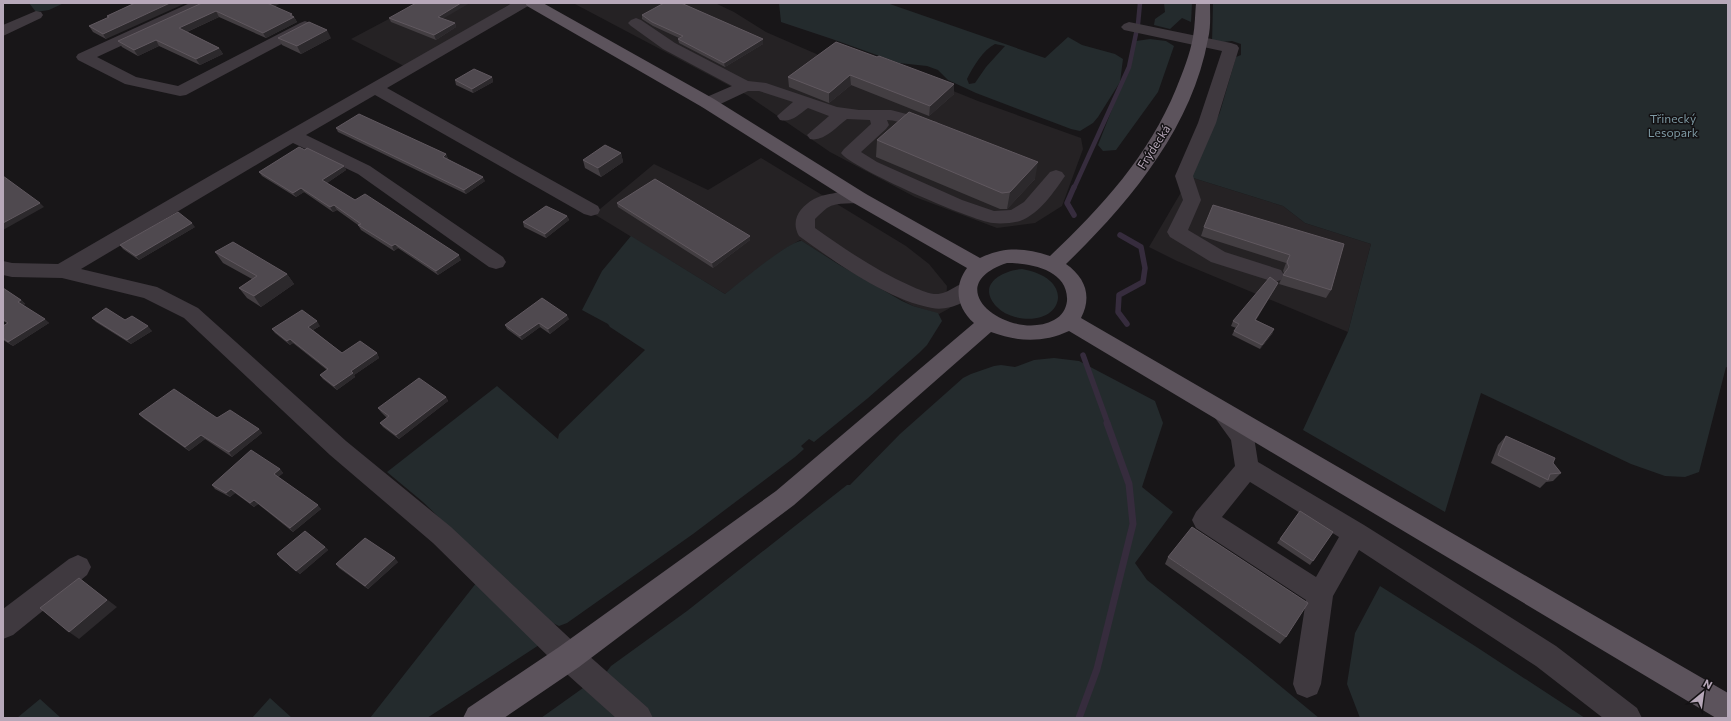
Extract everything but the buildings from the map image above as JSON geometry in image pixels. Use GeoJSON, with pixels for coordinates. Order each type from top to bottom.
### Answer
{"type":"FeatureCollection","features":[{"type":"Feature","properties":{"kind":"main road"},"geometry":{"type":"LineString","coordinates":[[532,3],[708,103],[859,198],[980,266]]}},
{"type":"Feature","properties":{"kind":"main road","name":"Frýdecká"},"geometry":{"type":"LineString","coordinates":[[1054,265],[1110,208],[1156,147],[1173,117],[1187,87],[1201,41],[1203,3]]}},
{"type":"Feature","properties":{"kind":"main road"},"geometry":{"type":"LineString","coordinates":[[1007,256],[1018,256],[1039,259],[1054,265],[1066,274],[1074,285],[1078,297],[1076,309],[1068,320],[1051,330],[1022,333],[1005,330],[989,322],[977,313],[970,301],[967,289],[971,277],[980,266],[992,260],[1007,256]]}},
{"type":"Feature","properties":{"kind":"main road"},"geometry":{"type":"LineString","coordinates":[[1068,320],[1728,709]]}},
{"type":"Feature","properties":{"kind":"main road"},"geometry":{"type":"LineString","coordinates":[[478,718],[569,657],[784,498],[989,322]]}},
{"type":"Feature","properties":{"kind":"street"},"geometry":{"type":"LineString","coordinates":[[202,3],[84,57],[131,81],[180,91],[308,24]]}},
{"type":"Feature","properties":{"kind":"street"},"geometry":{"type":"LineString","coordinates":[[62,271],[219,178],[524,3]]}},
{"type":"Feature","properties":{"kind":"street"},"geometry":{"type":"LineString","coordinates":[[3,32],[36,15]]}},
{"type":"Feature","properties":{"kind":"street"},"geometry":{"type":"LineString","coordinates":[[636,23],[669,46],[745,86]]}},
{"type":"Feature","properties":{"kind":"street"},"geometry":{"type":"LineString","coordinates":[[1129,27],[1232,48],[1207,123],[1184,176],[1192,200],[1177,232],[1218,257],[1274,274]]}},
{"type":"Feature","properties":{"kind":"street"},"geometry":{"type":"LineString","coordinates":[[708,103],[745,86],[760,86],[834,112],[890,115],[917,121],[940,130]]}},
{"type":"Feature","properties":{"kind":"street"},"geometry":{"type":"LineString","coordinates":[[375,88],[591,210]]}},
{"type":"Feature","properties":{"kind":"street"},"geometry":{"type":"LineString","coordinates":[[786,116],[806,101]]}},
{"type":"Feature","properties":{"kind":"street"},"geometry":{"type":"LineString","coordinates":[[816,135],[843,113]]}},
{"type":"Feature","properties":{"kind":"street"},"geometry":{"type":"LineString","coordinates":[[877,115],[880,125],[850,153],[871,166],[955,204],[993,217],[1015,216],[1031,206],[1056,176]]}},
{"type":"Feature","properties":{"kind":"street"},"geometry":{"type":"LineString","coordinates":[[293,136],[364,170],[496,262]]}},
{"type":"Feature","properties":{"kind":"street"},"geometry":{"type":"LineString","coordinates":[[859,198],[839,198],[821,203],[805,217],[806,231],[826,246],[902,290],[926,300],[946,302],[967,289]]}},
{"type":"Feature","properties":{"kind":"street"},"geometry":{"type":"LineString","coordinates":[[3,268],[12,270],[62,271],[150,292],[191,313],[338,448],[442,534],[569,657],[638,718]]}},
{"type":"Feature","properties":{"kind":"street"},"geometry":{"type":"LineString","coordinates":[[1222,412],[1242,437],[1247,468],[1205,520],[1320,594]]}},
{"type":"Feature","properties":{"kind":"street"},"geometry":{"type":"LineString","coordinates":[[1247,468],[1355,533],[1546,656],[1627,718]]}},
{"type":"Feature","properties":{"kind":"street"},"geometry":{"type":"LineString","coordinates":[[1307,684],[1320,594],[1355,533]]}},
{"type":"Feature","properties":{"kind":"street"},"geometry":{"type":"LineString","coordinates":[[3,626],[78,567]]}},
{"type":"Feature","properties":{"kind":"shaded area"},"geometry":{"type":"Polygon","coordinates":[[[419,3],[510,4],[406,67],[351,39],[419,3]]]}},
{"type":"Feature","properties":{"kind":"shaded area"},"geometry":{"type":"Polygon","coordinates":[[[573,3],[715,3],[734,12],[766,32],[821,56],[837,44],[978,101],[1081,138],[1083,149],[1062,206],[1035,223],[997,228],[915,197],[830,152],[747,95],[573,3]]]}},
{"type":"Feature","properties":{"kind":"shaded area"},"geometry":{"type":"Polygon","coordinates":[[[761,158],[906,246],[929,264],[947,286],[946,301],[950,308],[939,314],[913,306],[868,282],[800,240],[783,250],[725,294],[594,214],[654,164],[708,190],[761,158]]]}},
{"type":"Feature","properties":{"kind":"shaded area"},"geometry":{"type":"Polygon","coordinates":[[[1190,177],[1283,206],[1305,223],[1371,244],[1348,332],[1177,261],[1149,247],[1190,177]]]}},
{"type":"Feature","properties":{"kind":"green space"},"geometry":{"type":"Polygon","coordinates":[[[29,3],[64,3],[49,10],[36,12],[29,3]]]}},
{"type":"Feature","properties":{"kind":"green space"},"geometry":{"type":"Polygon","coordinates":[[[779,3],[887,3],[1045,58],[1068,37],[1082,45],[1115,54],[1123,59],[1120,82],[1098,117],[1093,123],[1080,131],[1071,129],[976,93],[948,80],[938,70],[927,66],[899,63],[781,22],[779,3]],[[995,44],[986,50],[975,64],[967,79],[969,84],[975,83],[986,67],[1005,46],[995,44]]]}},
{"type":"Feature","properties":{"kind":"green space"},"geometry":{"type":"Polygon","coordinates":[[[1164,3],[1192,3],[1191,22],[1182,18],[1170,29],[1154,25],[1155,19],[1165,12],[1164,3]]]}},
{"type":"Feature","properties":{"kind":"green space","name":"Třinecký Lesopark"},"geometry":{"type":"Polygon","coordinates":[[[1213,3],[1728,3],[1728,368],[1726,367],[1699,472],[1685,477],[1665,476],[1631,464],[1481,393],[1445,512],[1303,430],[1348,332],[1371,244],[1305,223],[1283,206],[1190,177],[1220,112],[1236,57],[1241,55],[1241,44],[1232,41],[1212,43],[1213,3]]]}},
{"type":"Feature","properties":{"kind":"green space"},"geometry":{"type":"Polygon","coordinates":[[[1150,39],[1166,41],[1174,46],[1158,92],[1116,150],[1103,151],[1098,145],[1127,71],[1136,41],[1150,39]]]}},
{"type":"Feature","properties":{"kind":"green space"},"geometry":{"type":"Polygon","coordinates":[[[631,236],[725,294],[787,247],[796,242],[802,241],[838,264],[902,301],[913,306],[938,313],[942,321],[927,345],[919,353],[868,398],[814,442],[809,439],[801,446],[804,449],[795,457],[693,534],[567,623],[559,626],[544,619],[423,502],[387,472],[497,386],[558,439],[559,434],[645,350],[610,327],[608,324],[582,310],[602,271],[631,236]]]}},
{"type":"Feature","properties":{"kind":"green space"},"geometry":{"type":"Polygon","coordinates":[[[1022,269],[1040,274],[1052,282],[1057,292],[1058,301],[1053,310],[1044,316],[1031,319],[1015,317],[999,309],[991,299],[989,292],[990,286],[994,280],[1006,273],[1022,269]]]}},
{"type":"Feature","properties":{"kind":"green space"},"geometry":{"type":"Polygon","coordinates":[[[1054,358],[1079,361],[1155,401],[1163,423],[1142,487],[1173,512],[1135,563],[1147,580],[1250,661],[1319,718],[650,718],[605,674],[611,666],[687,611],[847,485],[850,485],[900,434],[963,378],[994,366],[1001,365],[1015,367],[1034,360],[1054,358]]]}},
{"type":"Feature","properties":{"kind":"green space"},"geometry":{"type":"Polygon","coordinates":[[[477,582],[539,645],[427,718],[370,718],[477,582]]]}},
{"type":"Feature","properties":{"kind":"green space"},"geometry":{"type":"Polygon","coordinates":[[[1380,586],[1585,718],[1360,718],[1347,684],[1355,633],[1380,586]]]}},
{"type":"Feature","properties":{"kind":"green space"},"geometry":{"type":"Polygon","coordinates":[[[583,688],[618,718],[541,718],[583,688]]]}},
{"type":"Feature","properties":{"kind":"green space"},"geometry":{"type":"Polygon","coordinates":[[[270,698],[292,718],[252,718],[270,698]]]}},
{"type":"Feature","properties":{"kind":"green space"},"geometry":{"type":"Polygon","coordinates":[[[40,699],[61,718],[17,718],[40,699]]]}},
{"type":"Feature","properties":{"kind":"waterway"},"geometry":{"type":"LineString","coordinates":[[1074,188],[1129,67],[1138,24],[1140,3]]}},
{"type":"Feature","properties":{"kind":"waterway"},"geometry":{"type":"LineString","coordinates":[[1074,187],[1067,203],[1074,215]]}},
{"type":"Feature","properties":{"kind":"waterway"},"geometry":{"type":"LineString","coordinates":[[1120,235],[1141,247],[1145,268],[1143,282],[1119,295],[1118,312],[1127,324]]}},
{"type":"Feature","properties":{"kind":"waterway"},"geometry":{"type":"LineString","coordinates":[[1083,355],[1108,424]]}},
{"type":"Feature","properties":{"kind":"waterway"},"geometry":{"type":"LineString","coordinates":[[1079,718],[1097,669],[1133,524],[1129,484],[1107,423]]}}]}
